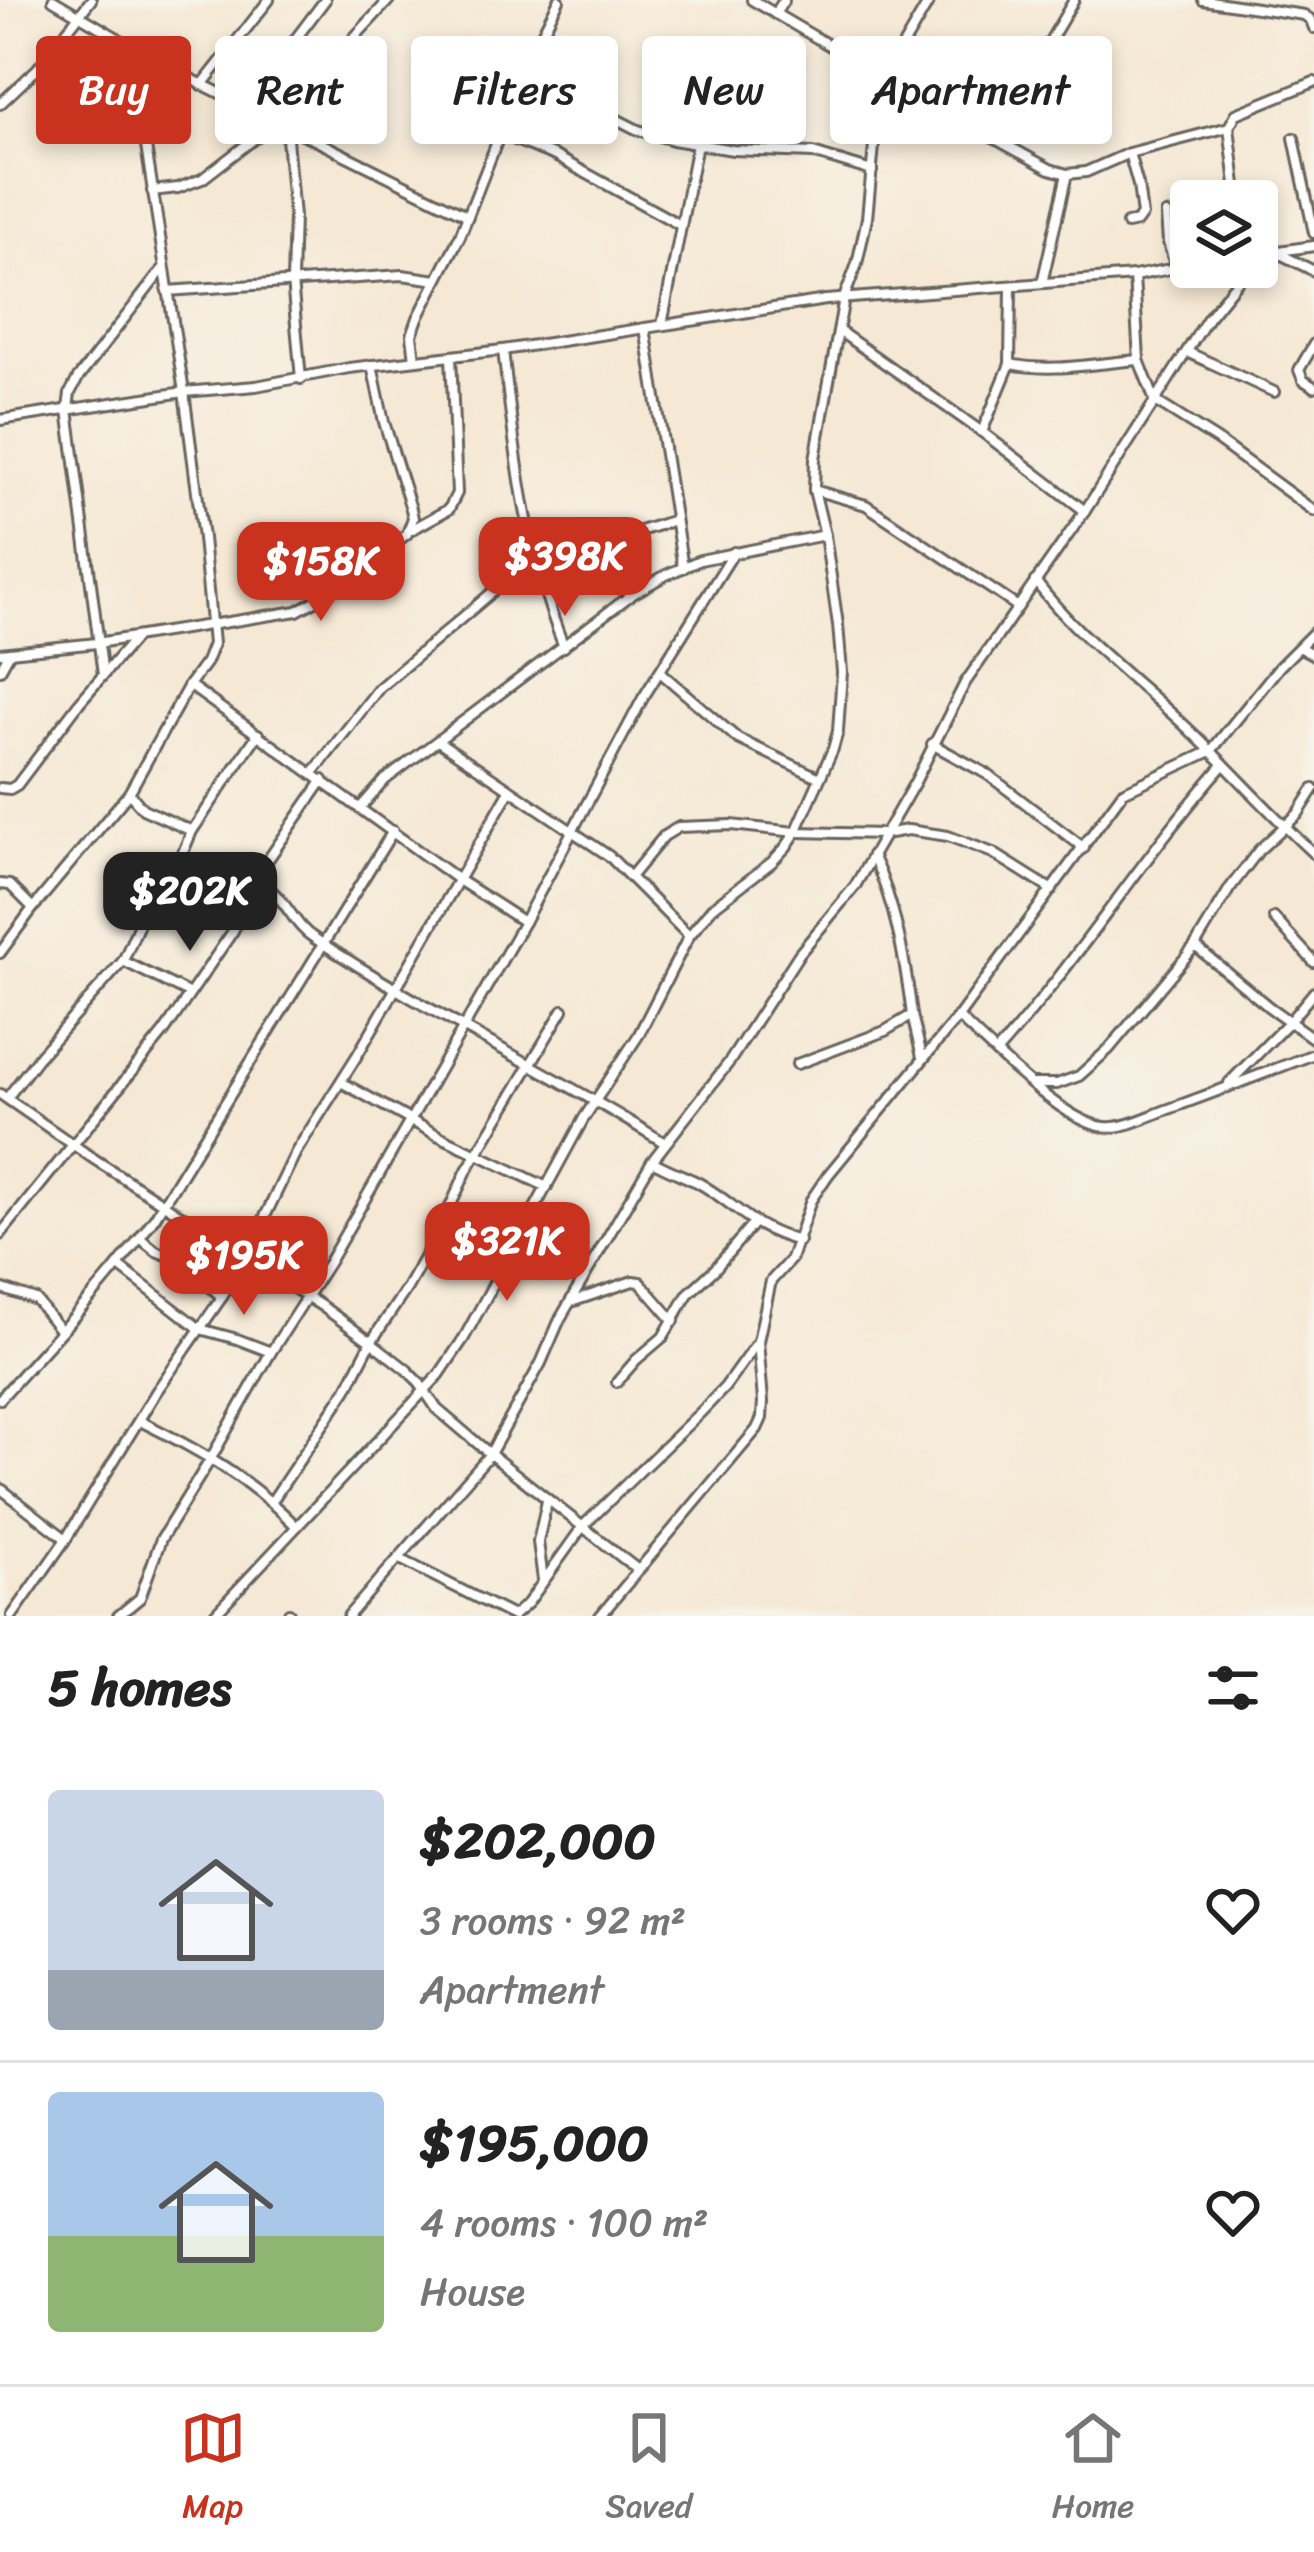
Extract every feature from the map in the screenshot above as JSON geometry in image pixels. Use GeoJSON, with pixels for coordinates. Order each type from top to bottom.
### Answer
{"type":"FeatureCollection","features":[{"type":"Feature","properties":{"kind":"street"},"geometry":{"type":"LineString","coordinates":[[53,0],[112,36]]}},
{"type":"Feature","properties":{"kind":"street"},"geometry":{"type":"LineString","coordinates":[[0,104],[37,69],[91,0]]}},
{"type":"Feature","properties":{"kind":"street"},"geometry":{"type":"LineString","coordinates":[[202,85],[269,0]]}},
{"type":"Feature","properties":{"kind":"street"},"geometry":{"type":"LineString","coordinates":[[297,36],[325,0]]}},
{"type":"Feature","properties":{"kind":"street"},"geometry":{"type":"LineString","coordinates":[[358,36],[389,0]]}},
{"type":"Feature","properties":{"kind":"street"},"geometry":{"type":"LineString","coordinates":[[541,36],[559,0]]}},
{"type":"Feature","properties":{"kind":"street"},"geometry":{"type":"LineString","coordinates":[[752,0],[830,46]]}},
{"type":"Feature","properties":{"kind":"street"},"geometry":{"type":"LineString","coordinates":[[775,14],[784,0]]}},
{"type":"Feature","properties":{"kind":"street"},"geometry":{"type":"LineString","coordinates":[[908,36],[930,0]]}},
{"type":"Feature","properties":{"kind":"street"},"geometry":{"type":"LineString","coordinates":[[1052,36],[1073,0]]}},
{"type":"Feature","properties":{"kind":"street"},"geometry":{"type":"LineString","coordinates":[[1203,0],[1304,15],[1314,28]]}},
{"type":"Feature","properties":{"kind":"street"},"geometry":{"type":"LineString","coordinates":[[191,79],[215,92]]}},
{"type":"Feature","properties":{"kind":"street"},"geometry":{"type":"LineString","coordinates":[[1235,180],[1229,127],[1236,114],[1314,82]]}},
{"type":"Feature","properties":{"kind":"street"},"geometry":{"type":"LineString","coordinates":[[1004,144],[1066,174],[1086,172],[1129,153],[1229,127]]}},
{"type":"Feature","properties":{"kind":"street"},"geometry":{"type":"LineString","coordinates":[[1294,138],[1314,233]]}},
{"type":"Feature","properties":{"kind":"street"},"geometry":{"type":"LineString","coordinates":[[0,953],[129,793],[188,685],[211,654],[213,623],[184,392],[145,144]]}},
{"type":"Feature","properties":{"kind":"street"},"geometry":{"type":"LineString","coordinates":[[152,191],[190,185],[252,144]]}},
{"type":"Feature","properties":{"kind":"street"},"geometry":{"type":"LineString","coordinates":[[284,144],[294,217],[292,281],[301,379]]}},
{"type":"Feature","properties":{"kind":"street"},"geometry":{"type":"LineString","coordinates":[[322,144],[469,216]]}},
{"type":"Feature","properties":{"kind":"street"},"geometry":{"type":"LineString","coordinates":[[415,360],[412,334],[469,216],[496,144]]}},
{"type":"Feature","properties":{"kind":"street"},"geometry":{"type":"LineString","coordinates":[[529,144],[680,224]]}},
{"type":"Feature","properties":{"kind":"street"},"geometry":{"type":"LineString","coordinates":[[662,325],[697,144],[759,153],[813,153],[872,171]]}},
{"type":"Feature","properties":{"kind":"street"},"geometry":{"type":"LineString","coordinates":[[213,1616],[439,1376],[595,1101],[638,1036],[688,936],[712,908],[772,862],[796,832],[838,731],[842,672],[825,535],[814,490],[815,459],[844,298],[867,218],[874,144]]}},
{"type":"Feature","properties":{"kind":"street"},"geometry":{"type":"LineString","coordinates":[[1127,224],[1142,215],[1129,153]]}},
{"type":"Feature","properties":{"kind":"street"},"geometry":{"type":"LineString","coordinates":[[1042,284],[1066,174]]}},
{"type":"Feature","properties":{"kind":"street"},"geometry":{"type":"LineString","coordinates":[[1166,214],[1170,248]]}},
{"type":"Feature","properties":{"kind":"street"},"geometry":{"type":"LineString","coordinates":[[1278,252],[1314,246]]}},
{"type":"Feature","properties":{"kind":"street"},"geometry":{"type":"LineString","coordinates":[[1278,253],[1314,271]]}},
{"type":"Feature","properties":{"kind":"street"},"geometry":{"type":"LineString","coordinates":[[103,675],[68,409],[70,393],[163,268]]}},
{"type":"Feature","properties":{"kind":"street"},"geometry":{"type":"LineString","coordinates":[[0,420],[844,298],[1010,287],[1170,269]]}},
{"type":"Feature","properties":{"kind":"street"},"geometry":{"type":"LineString","coordinates":[[166,291],[402,275],[437,280]]}},
{"type":"Feature","properties":{"kind":"street"},"geometry":{"type":"LineString","coordinates":[[1134,276],[1139,360],[1155,400],[1314,511]]}},
{"type":"Feature","properties":{"kind":"street"},"geometry":{"type":"LineString","coordinates":[[982,432],[1010,364],[1010,287]]}},
{"type":"Feature","properties":{"kind":"street"},"geometry":{"type":"LineString","coordinates":[[348,1616],[490,1454],[542,1363],[569,1303],[652,1161],[730,1061],[792,964],[855,886],[965,683],[1232,288]]}},
{"type":"Feature","properties":{"kind":"street"},"geometry":{"type":"LineString","coordinates":[[645,328],[682,568]]}},
{"type":"Feature","properties":{"kind":"street"},"geometry":{"type":"LineString","coordinates":[[838,331],[1085,511]]}},
{"type":"Feature","properties":{"kind":"street"},"geometry":{"type":"LineString","coordinates":[[1314,344],[1299,370],[1303,380],[1314,386]]}},
{"type":"Feature","properties":{"kind":"street"},"geometry":{"type":"LineString","coordinates":[[503,350],[535,564],[564,647]]}},
{"type":"Feature","properties":{"kind":"street"},"geometry":{"type":"LineString","coordinates":[[1187,352],[1274,392]]}},
{"type":"Feature","properties":{"kind":"street"},"geometry":{"type":"LineString","coordinates":[[0,670],[5,652],[98,643],[309,606],[409,531],[448,508],[457,493],[451,356]]}},
{"type":"Feature","properties":{"kind":"street"},"geometry":{"type":"LineString","coordinates":[[1010,364],[1065,367],[1139,360]]}},
{"type":"Feature","properties":{"kind":"street"},"geometry":{"type":"LineString","coordinates":[[372,364],[413,518],[409,531]]}},
{"type":"Feature","properties":{"kind":"street"},"geometry":{"type":"LineString","coordinates":[[814,490],[866,505],[1018,607]]}},
{"type":"Feature","properties":{"kind":"street"},"geometry":{"type":"LineString","coordinates":[[313,772],[379,688],[508,578],[535,564],[675,520]]}},
{"type":"Feature","properties":{"kind":"street"},"geometry":{"type":"LineString","coordinates":[[361,807],[385,780],[631,595],[682,568],[734,552],[825,535]]}},
{"type":"Feature","properties":{"kind":"street"},"geometry":{"type":"LineString","coordinates":[[575,551],[631,595]]}},
{"type":"Feature","properties":{"kind":"street"},"geometry":{"type":"LineString","coordinates":[[118,1616],[140,1598],[160,1539],[411,1120],[524,922],[643,698],[734,552]]}},
{"type":"Feature","properties":{"kind":"street"},"geometry":{"type":"LineString","coordinates":[[1035,581],[1108,660],[1210,751],[1314,854]]}},
{"type":"Feature","properties":{"kind":"street"},"geometry":{"type":"LineString","coordinates":[[600,1616],[757,1429],[764,1401],[758,1341],[771,1281],[791,1259],[819,1187],[958,1017],[1123,792],[1210,751],[1314,632]]}},
{"type":"Feature","properties":{"kind":"street"},"geometry":{"type":"LineString","coordinates":[[0,788],[17,785],[138,635]]}},
{"type":"Feature","properties":{"kind":"street"},"geometry":{"type":"LineString","coordinates":[[1301,648],[1314,655]]}},
{"type":"Feature","properties":{"kind":"street"},"geometry":{"type":"LineString","coordinates":[[659,672],[738,739],[820,778]]}},
{"type":"Feature","properties":{"kind":"street"},"geometry":{"type":"LineString","coordinates":[[188,685],[524,922]]}},
{"type":"Feature","properties":{"kind":"street"},"geometry":{"type":"LineString","coordinates":[[258,734],[168,870],[123,961],[3,1096],[370,1342],[407,1370],[437,1408],[490,1454],[638,1570]]}},
{"type":"Feature","properties":{"kind":"street"},"geometry":{"type":"LineString","coordinates":[[438,741],[609,856],[688,936]]}},
{"type":"Feature","properties":{"kind":"street"},"geometry":{"type":"LineString","coordinates":[[932,745],[987,774],[1084,848]]}},
{"type":"Feature","properties":{"kind":"street"},"geometry":{"type":"LineString","coordinates":[[996,1053],[1223,765]]}},
{"type":"Feature","properties":{"kind":"street"},"geometry":{"type":"LineString","coordinates":[[0,1235],[164,1032],[233,931],[256,880],[323,780]]}},
{"type":"Feature","properties":{"kind":"street"},"geometry":{"type":"LineString","coordinates":[[1033,1084],[1057,1084],[1078,1076],[1109,1048],[1195,946],[1259,850],[1298,814],[1314,789]]}},
{"type":"Feature","properties":{"kind":"street"},"geometry":{"type":"LineString","coordinates":[[12,1616],[222,1297],[296,1152],[510,790]]}},
{"type":"Feature","properties":{"kind":"street"},"geometry":{"type":"LineString","coordinates":[[129,793],[143,809],[192,831]]}},
{"type":"Feature","properties":{"kind":"street"},"geometry":{"type":"LineString","coordinates":[[631,876],[664,836],[680,827],[731,825],[884,834],[908,830],[948,836],[993,853],[1052,890]]}},
{"type":"Feature","properties":{"kind":"street"},"geometry":{"type":"LineString","coordinates":[[0,1400],[120,1267],[393,831]]}},
{"type":"Feature","properties":{"kind":"street"},"geometry":{"type":"LineString","coordinates":[[872,855],[898,933],[922,1059]]}},
{"type":"Feature","properties":{"kind":"street"},"geometry":{"type":"LineString","coordinates":[[176,863],[246,907]]}},
{"type":"Feature","properties":{"kind":"street"},"geometry":{"type":"LineString","coordinates":[[256,880],[323,944],[665,1143]]}},
{"type":"Feature","properties":{"kind":"street"},"geometry":{"type":"LineString","coordinates":[[0,884],[10,885],[33,908]]}},
{"type":"Feature","properties":{"kind":"street"},"geometry":{"type":"LineString","coordinates":[[1274,918],[1314,962]]}},
{"type":"Feature","properties":{"kind":"street"},"geometry":{"type":"LineString","coordinates":[[1195,946],[1314,1039]]}},
{"type":"Feature","properties":{"kind":"street"},"geometry":{"type":"LineString","coordinates":[[123,961],[188,993]]}},
{"type":"Feature","properties":{"kind":"street"},"geometry":{"type":"LineString","coordinates":[[1224,1088],[1314,992]]}},
{"type":"Feature","properties":{"kind":"street"},"geometry":{"type":"LineString","coordinates":[[272,1501],[347,1389],[370,1342],[438,1233],[476,1153],[562,1010]]}},
{"type":"Feature","properties":{"kind":"street"},"geometry":{"type":"LineString","coordinates":[[796,1064],[885,1031],[912,1015]]}},
{"type":"Feature","properties":{"kind":"street"},"geometry":{"type":"LineString","coordinates":[[958,1017],[1069,1112],[1109,1128],[1314,1054]]}},
{"type":"Feature","properties":{"kind":"street"},"geometry":{"type":"LineString","coordinates":[[341,1082],[547,1187]]}},
{"type":"Feature","properties":{"kind":"street"},"geometry":{"type":"LineString","coordinates":[[652,1161],[700,1184],[754,1224],[799,1241]]}},
{"type":"Feature","properties":{"kind":"street"},"geometry":{"type":"LineString","coordinates":[[617,1382],[663,1337],[688,1294],[754,1224]]}},
{"type":"Feature","properties":{"kind":"street"},"geometry":{"type":"LineString","coordinates":[[140,1238],[179,1261],[222,1297]]}},
{"type":"Feature","properties":{"kind":"street"},"geometry":{"type":"LineString","coordinates":[[120,1267],[200,1329],[271,1352]]}},
{"type":"Feature","properties":{"kind":"street"},"geometry":{"type":"LineString","coordinates":[[569,1303],[640,1282],[674,1321]]}},
{"type":"Feature","properties":{"kind":"street"},"geometry":{"type":"LineString","coordinates":[[0,1288],[36,1300],[60,1330]]}},
{"type":"Feature","properties":{"kind":"street"},"geometry":{"type":"LineString","coordinates":[[400,1559],[513,1616],[528,1603],[583,1526],[714,1399],[758,1341]]}},
{"type":"Feature","properties":{"kind":"street"},"geometry":{"type":"LineString","coordinates":[[140,1420],[236,1474],[296,1526]]}},
{"type":"Feature","properties":{"kind":"street"},"geometry":{"type":"LineString","coordinates":[[0,1488],[66,1539]]}},
{"type":"Feature","properties":{"kind":"street"},"geometry":{"type":"LineString","coordinates":[[543,1581],[538,1542],[547,1501]]}}]}
